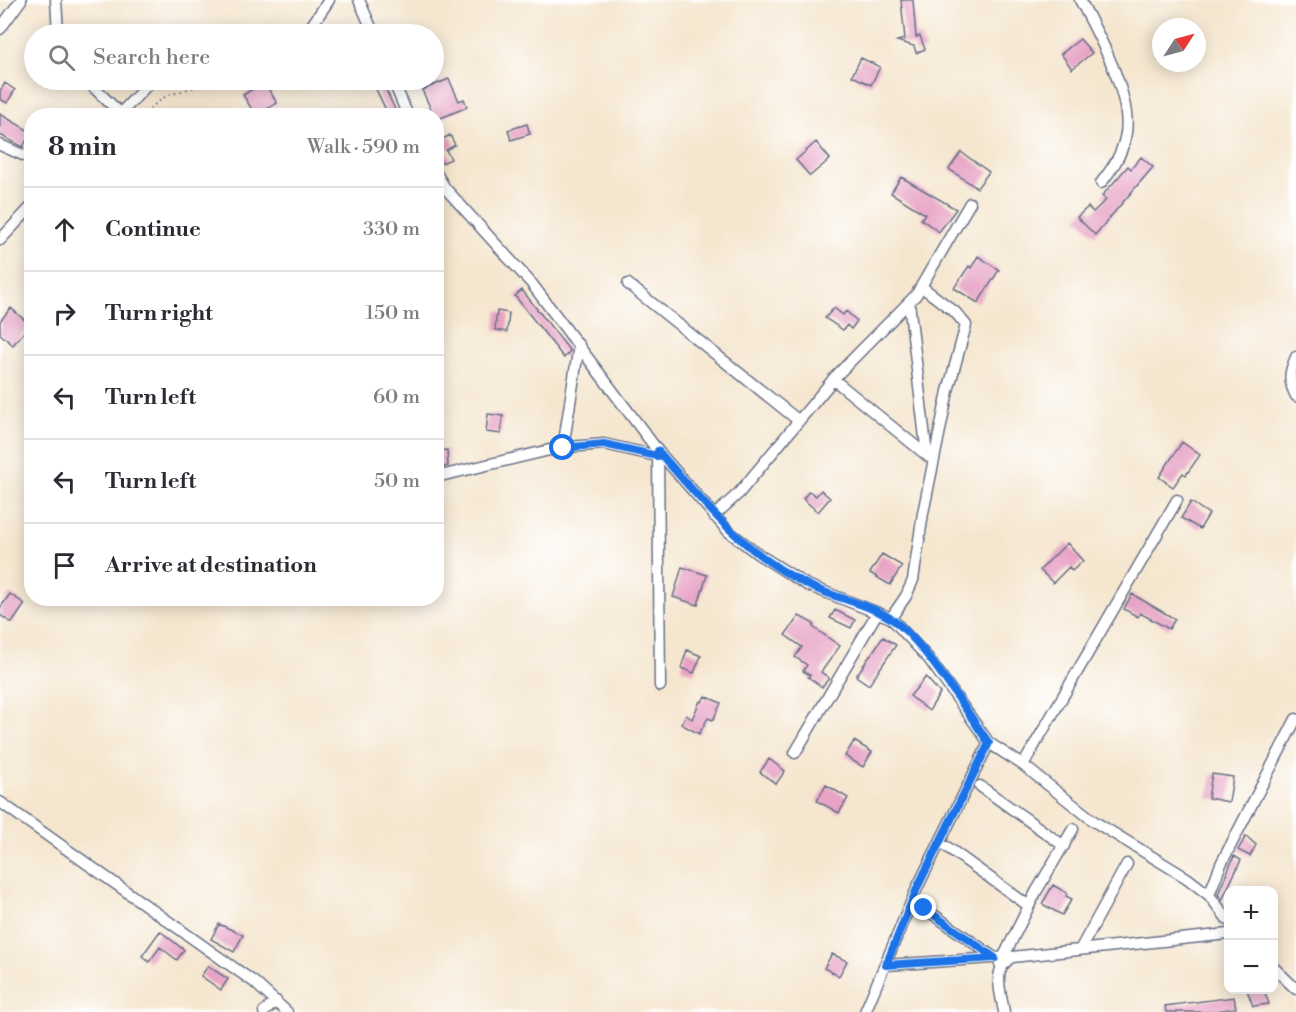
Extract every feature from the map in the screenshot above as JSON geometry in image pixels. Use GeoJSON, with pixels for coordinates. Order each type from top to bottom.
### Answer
{"type":"FeatureCollection","features":[{"type":"Feature","properties":{"kind":"street"},"geometry":{"type":"LineString","coordinates":[[0,28],[21,0]]}},
{"type":"Feature","properties":{"kind":"street"},"geometry":{"type":"LineString","coordinates":[[56,0],[57,24]]}},
{"type":"Feature","properties":{"kind":"street"},"geometry":{"type":"LineString","coordinates":[[313,24],[329,0]]}},
{"type":"Feature","properties":{"kind":"street"},"geometry":{"type":"LineString","coordinates":[[359,0],[370,24]]}},
{"type":"Feature","properties":{"kind":"street"},"geometry":{"type":"LineString","coordinates":[[1080,0],[1095,29],[1126,108],[1126,136],[1116,162],[1101,183]]}},
{"type":"Feature","properties":{"kind":"street"},"geometry":{"type":"LineString","coordinates":[[96,90],[113,108]]}},
{"type":"Feature","properties":{"kind":"street"},"geometry":{"type":"LineString","coordinates":[[125,108],[142,90]]}},
{"type":"Feature","properties":{"kind":"street"},"geometry":{"type":"LineString","coordinates":[[397,90],[405,108]]}},
{"type":"Feature","properties":{"kind":"street"},"geometry":{"type":"LineString","coordinates":[[0,145],[24,156]]}},
{"type":"Feature","properties":{"kind":"street"},"geometry":{"type":"LineString","coordinates":[[444,185],[532,284],[658,453],[728,531],[758,554],[807,585],[891,618],[929,659],[989,743],[1023,765],[1095,822],[1187,878],[1209,895],[1224,915]]}},
{"type":"Feature","properties":{"kind":"street"},"geometry":{"type":"LineString","coordinates":[[714,516],[739,493],[833,379],[922,287],[970,203]]}},
{"type":"Feature","properties":{"kind":"street"},"geometry":{"type":"LineString","coordinates":[[0,240],[24,214]]}},
{"type":"Feature","properties":{"kind":"street"},"geometry":{"type":"LineString","coordinates":[[628,284],[799,421]]}},
{"type":"Feature","properties":{"kind":"street"},"geometry":{"type":"LineString","coordinates":[[891,618],[906,596],[913,580],[930,458],[966,325],[955,312],[922,287]]}},
{"type":"Feature","properties":{"kind":"street"},"geometry":{"type":"LineString","coordinates":[[909,302],[930,458]]}},
{"type":"Feature","properties":{"kind":"street"},"geometry":{"type":"LineString","coordinates":[[563,448],[579,345]]}},
{"type":"Feature","properties":{"kind":"street"},"geometry":{"type":"LineString","coordinates":[[1296,357],[1289,373],[1290,384],[1296,396]]}},
{"type":"Feature","properties":{"kind":"street"},"geometry":{"type":"LineString","coordinates":[[833,379],[930,458]]}},
{"type":"Feature","properties":{"kind":"street"},"geometry":{"type":"LineString","coordinates":[[444,475],[563,448],[604,444],[658,453]]}},
{"type":"Feature","properties":{"kind":"street"},"geometry":{"type":"LineString","coordinates":[[658,453],[660,686]]}},
{"type":"Feature","properties":{"kind":"street"},"geometry":{"type":"LineString","coordinates":[[1023,765],[1177,500]]}},
{"type":"Feature","properties":{"kind":"street"},"geometry":{"type":"LineString","coordinates":[[795,753],[877,613]]}},
{"type":"Feature","properties":{"kind":"street"},"geometry":{"type":"LineString","coordinates":[[1209,895],[1221,864],[1296,719]]}},
{"type":"Feature","properties":{"kind":"street"},"geometry":{"type":"LineString","coordinates":[[865,1012],[918,886],[989,743]]}},
{"type":"Feature","properties":{"kind":"street"},"geometry":{"type":"LineString","coordinates":[[980,786],[1064,846]]}},
{"type":"Feature","properties":{"kind":"street"},"geometry":{"type":"LineString","coordinates":[[0,802],[254,982],[287,1012]]}},
{"type":"Feature","properties":{"kind":"street"},"geometry":{"type":"LineString","coordinates":[[1004,1012],[1002,960],[1029,906],[1073,829]]}},
{"type":"Feature","properties":{"kind":"street"},"geometry":{"type":"LineString","coordinates":[[947,847],[1029,906]]}},
{"type":"Feature","properties":{"kind":"street"},"geometry":{"type":"LineString","coordinates":[[1081,948],[1127,864]]}},
{"type":"Feature","properties":{"kind":"street"},"geometry":{"type":"LineString","coordinates":[[924,908],[1002,960]]}},
{"type":"Feature","properties":{"kind":"street"},"geometry":{"type":"LineString","coordinates":[[886,965],[1002,960],[1081,948],[1224,934]]}},
{"type":"Feature","properties":{"kind":"street"},"geometry":{"type":"LineString","coordinates":[[1278,972],[1296,989]]}},
{"type":"Feature","properties":{"kind":"street"},"geometry":{"type":"LineString","coordinates":[[264,1012],[276,1001]]}},
{"type":"Feature","properties":{"kind":"path"},"geometry":{"type":"LineString","coordinates":[[150,108],[166,96],[185,90]]}},
{"type":"Feature","properties":{"kind":"building"},"geometry":{"type":"Polygon","coordinates":[[[901,0],[913,0],[916,37],[920,36],[925,49],[916,53],[914,46],[897,41],[905,39],[901,0]]]}},
{"type":"Feature","properties":{"kind":"building"},"geometry":{"type":"Polygon","coordinates":[[[1080,39],[1092,53],[1072,69],[1061,54],[1080,39]]]}},
{"type":"Feature","properties":{"kind":"building"},"geometry":{"type":"Polygon","coordinates":[[[861,58],[880,67],[871,85],[852,76],[861,58]]]}},
{"type":"Feature","properties":{"kind":"building"},"geometry":{"type":"Polygon","coordinates":[[[449,79],[459,101],[464,99],[467,107],[444,117],[444,108],[430,108],[422,90],[444,90],[444,81],[449,79]]]}},
{"type":"Feature","properties":{"kind":"building"},"geometry":{"type":"Polygon","coordinates":[[[5,83],[15,90],[7,103],[0,99],[0,91],[5,83]]]}},
{"type":"Feature","properties":{"kind":"building"},"geometry":{"type":"Polygon","coordinates":[[[251,90],[269,90],[277,103],[269,108],[251,108],[243,95],[251,90]]]}},
{"type":"Feature","properties":{"kind":"building"},"geometry":{"type":"Polygon","coordinates":[[[376,90],[386,90],[394,108],[385,108],[376,90]]]}},
{"type":"Feature","properties":{"kind":"building"},"geometry":{"type":"Polygon","coordinates":[[[0,114],[24,128],[24,145],[23,147],[0,135],[0,114]]]}},
{"type":"Feature","properties":{"kind":"building"},"geometry":{"type":"Polygon","coordinates":[[[527,124],[530,134],[511,140],[508,130],[527,124]]]}},
{"type":"Feature","properties":{"kind":"building"},"geometry":{"type":"Polygon","coordinates":[[[450,135],[455,145],[446,150],[451,159],[444,162],[444,138],[450,135]]]}},
{"type":"Feature","properties":{"kind":"building"},"geometry":{"type":"Polygon","coordinates":[[[816,142],[830,159],[810,176],[796,160],[816,142]]]}},
{"type":"Feature","properties":{"kind":"building"},"geometry":{"type":"Polygon","coordinates":[[[961,152],[989,172],[977,188],[949,169],[961,152]]]}},
{"type":"Feature","properties":{"kind":"building"},"geometry":{"type":"Polygon","coordinates":[[[1141,157],[1153,167],[1095,235],[1077,217],[1088,207],[1093,212],[1106,200],[1102,196],[1128,166],[1131,169],[1141,157]]]}},
{"type":"Feature","properties":{"kind":"building"},"geometry":{"type":"Polygon","coordinates":[[[901,177],[956,209],[939,232],[921,219],[925,214],[891,193],[901,177]]]}},
{"type":"Feature","properties":{"kind":"building"},"geometry":{"type":"Polygon","coordinates":[[[978,256],[999,270],[978,303],[954,288],[978,256]]]}},
{"type":"Feature","properties":{"kind":"building"},"geometry":{"type":"Polygon","coordinates":[[[522,290],[570,351],[564,358],[515,296],[522,290]]]}},
{"type":"Feature","properties":{"kind":"building"},"geometry":{"type":"Polygon","coordinates":[[[11,308],[24,320],[24,332],[13,345],[0,334],[0,321],[11,308]]]}},
{"type":"Feature","properties":{"kind":"building"},"geometry":{"type":"Polygon","coordinates":[[[834,308],[843,315],[846,311],[857,321],[851,329],[847,325],[843,330],[825,318],[834,308]]]}},
{"type":"Feature","properties":{"kind":"building"},"geometry":{"type":"Polygon","coordinates":[[[497,311],[509,313],[507,332],[495,330],[497,311]]]}},
{"type":"Feature","properties":{"kind":"building"},"geometry":{"type":"Polygon","coordinates":[[[488,414],[503,416],[501,434],[486,432],[488,414]]]}},
{"type":"Feature","properties":{"kind":"building"},"geometry":{"type":"Polygon","coordinates":[[[1182,442],[1200,455],[1186,475],[1183,473],[1173,487],[1159,477],[1182,442]]]}},
{"type":"Feature","properties":{"kind":"building"},"geometry":{"type":"Polygon","coordinates":[[[444,450],[447,450],[448,466],[444,467],[444,450]]]}},
{"type":"Feature","properties":{"kind":"building"},"geometry":{"type":"Polygon","coordinates":[[[821,490],[830,498],[818,512],[803,499],[809,491],[816,496],[821,490]]]}},
{"type":"Feature","properties":{"kind":"building"},"geometry":{"type":"Polygon","coordinates":[[[1191,502],[1209,514],[1200,529],[1181,518],[1191,502]]]}},
{"type":"Feature","properties":{"kind":"building"},"geometry":{"type":"Polygon","coordinates":[[[1067,543],[1083,561],[1072,571],[1069,567],[1053,583],[1040,570],[1067,543]]]}},
{"type":"Feature","properties":{"kind":"building"},"geometry":{"type":"Polygon","coordinates":[[[882,554],[902,566],[890,585],[870,573],[882,554]]]}},
{"type":"Feature","properties":{"kind":"building"},"geometry":{"type":"Polygon","coordinates":[[[682,567],[707,575],[698,605],[673,597],[682,567]]]}},
{"type":"Feature","properties":{"kind":"building"},"geometry":{"type":"Polygon","coordinates":[[[10,594],[24,603],[12,623],[0,615],[0,608],[10,594]]]}},
{"type":"Feature","properties":{"kind":"building"},"geometry":{"type":"Polygon","coordinates":[[[1132,594],[1175,619],[1169,629],[1140,613],[1138,617],[1124,609],[1132,594]]]}},
{"type":"Feature","properties":{"kind":"building"},"geometry":{"type":"Polygon","coordinates":[[[835,610],[855,620],[851,628],[830,618],[835,610]]]}},
{"type":"Feature","properties":{"kind":"building"},"geometry":{"type":"Polygon","coordinates":[[[799,616],[814,624],[813,627],[840,646],[821,672],[829,678],[822,687],[808,677],[810,675],[803,671],[807,665],[795,657],[802,647],[785,635],[799,616]]]}},
{"type":"Feature","properties":{"kind":"building"},"geometry":{"type":"Polygon","coordinates":[[[883,637],[896,645],[869,685],[856,676],[883,637]]]}},
{"type":"Feature","properties":{"kind":"building"},"geometry":{"type":"Polygon","coordinates":[[[687,650],[701,656],[694,673],[681,668],[687,650]]]}},
{"type":"Feature","properties":{"kind":"building"},"geometry":{"type":"Polygon","coordinates":[[[926,677],[940,693],[929,711],[910,696],[926,677]]]}},
{"type":"Feature","properties":{"kind":"building"},"geometry":{"type":"Polygon","coordinates":[[[705,696],[721,703],[713,720],[708,718],[699,734],[681,724],[686,715],[692,719],[700,701],[702,702],[705,696]]]}},
{"type":"Feature","properties":{"kind":"building"},"geometry":{"type":"Polygon","coordinates":[[[854,741],[872,752],[863,767],[845,756],[854,741]]]}},
{"type":"Feature","properties":{"kind":"building"},"geometry":{"type":"Polygon","coordinates":[[[769,759],[785,771],[776,784],[760,772],[769,759]]]}},
{"type":"Feature","properties":{"kind":"building"},"geometry":{"type":"Polygon","coordinates":[[[1212,774],[1233,777],[1229,802],[1208,798],[1212,774]]]}},
{"type":"Feature","properties":{"kind":"building"},"geometry":{"type":"Polygon","coordinates":[[[826,785],[848,798],[839,813],[817,801],[826,785]]]}},
{"type":"Feature","properties":{"kind":"building"},"geometry":{"type":"Polygon","coordinates":[[[1246,836],[1256,845],[1250,856],[1238,850],[1246,836]]]}},
{"type":"Feature","properties":{"kind":"building"},"geometry":{"type":"Polygon","coordinates":[[[1234,856],[1241,860],[1229,886],[1224,886],[1222,900],[1218,894],[1234,856]]]}},
{"type":"Feature","properties":{"kind":"building"},"geometry":{"type":"Polygon","coordinates":[[[1053,885],[1067,893],[1066,896],[1072,899],[1062,915],[1042,904],[1053,885]]]}},
{"type":"Feature","properties":{"kind":"building"},"geometry":{"type":"Polygon","coordinates":[[[219,924],[243,935],[234,952],[211,939],[219,924]]]}},
{"type":"Feature","properties":{"kind":"building"},"geometry":{"type":"Polygon","coordinates":[[[160,931],[184,950],[177,960],[160,947],[149,962],[142,956],[160,931]]]}},
{"type":"Feature","properties":{"kind":"building"},"geometry":{"type":"Polygon","coordinates":[[[832,954],[847,961],[839,976],[824,968],[832,954]]]}},
{"type":"Feature","properties":{"kind":"building"},"geometry":{"type":"Polygon","coordinates":[[[208,966],[228,979],[221,990],[201,976],[208,966]]]}},
{"type":"Feature","properties":{"kind":"building"},"geometry":{"type":"Polygon","coordinates":[[[1248,994],[1265,994],[1269,1004],[1253,1006],[1248,994]]]}},
{"type":"Feature","properties":{"kind":"building"},"geometry":{"type":"Polygon","coordinates":[[[1234,997],[1236,1008],[1210,1012],[1166,1012],[1165,1006],[1234,997]]]}},
{"type":"Feature","properties":{"kind":"route"},"geometry":{"type":"LineString","coordinates":[[563,448],[604,444],[657,456],[658,451],[728,531],[758,554],[807,585],[891,618],[929,659],[989,743],[918,886],[886,965],[995,958],[924,908]]}}]}
